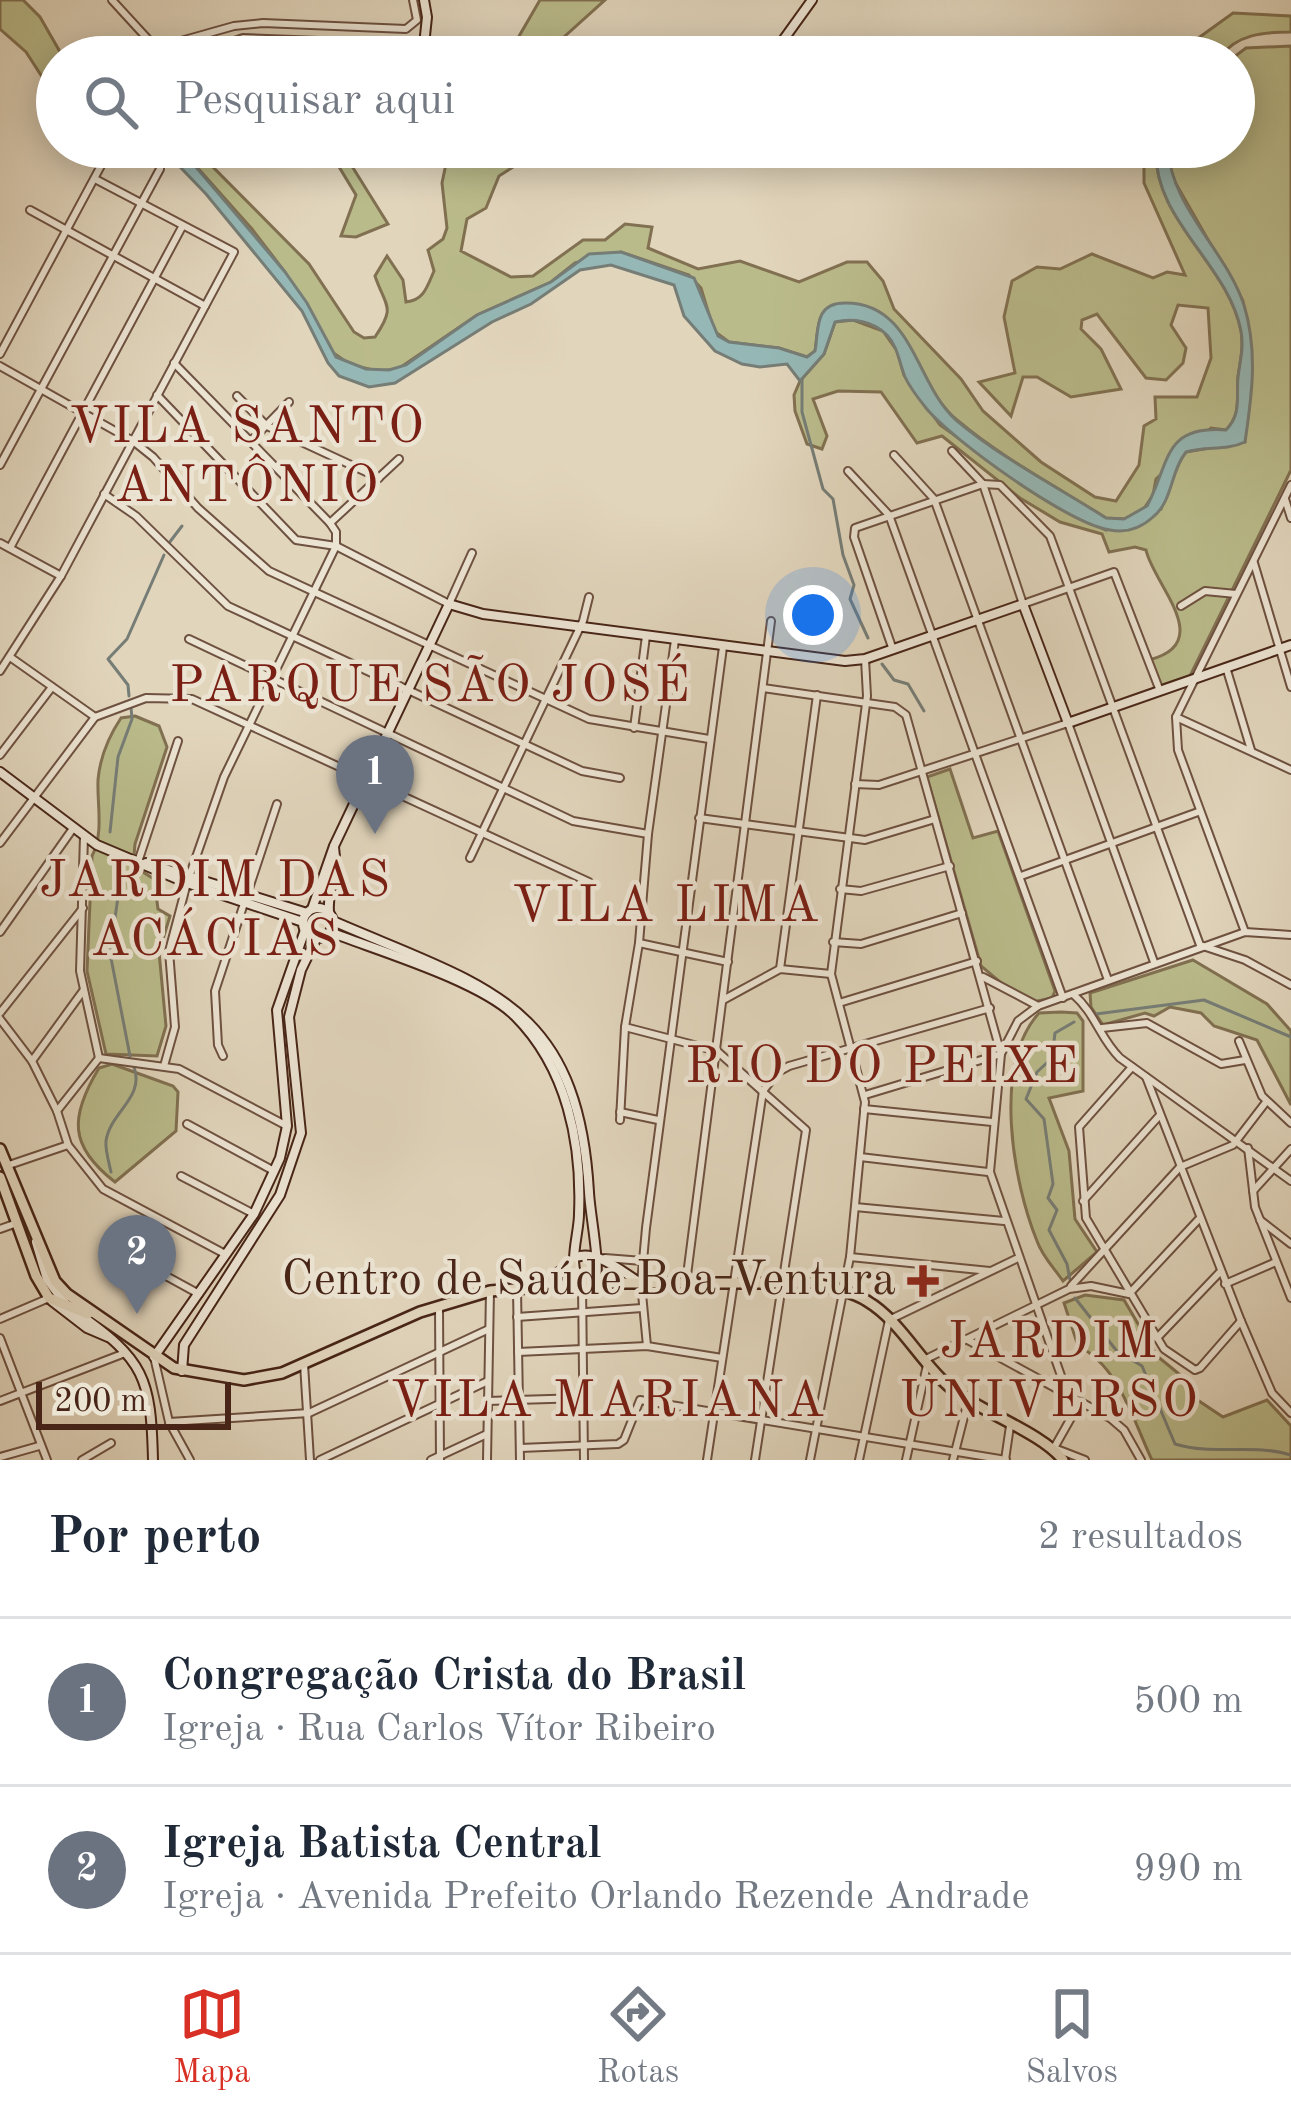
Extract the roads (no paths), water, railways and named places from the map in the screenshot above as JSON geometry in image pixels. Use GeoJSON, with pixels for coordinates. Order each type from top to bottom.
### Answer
{"type":"FeatureCollection","features":[{"type":"Feature","properties":{"kind":"main road"},"geometry":{"type":"LineString","coordinates":[[0,1149],[55,1281],[154,1357],[182,1371],[244,1380],[304,1364],[439,1305],[490,1292],[582,1283],[782,1282],[844,1290],[870,1302],[968,1402],[1054,1448],[1064,1460]]}},
{"type":"Feature","properties":{"kind":"main road"},"geometry":{"type":"LineString","coordinates":[[0,1178],[36,1276],[51,1300],[105,1320]]}},
{"type":"Feature","properties":{"kind":"main road"},"geometry":{"type":"LineString","coordinates":[[537,1286],[574,1261]]}},
{"type":"Feature","properties":{"kind":"street"},"geometry":{"type":"LineString","coordinates":[[112,0],[145,36]]}},
{"type":"Feature","properties":{"kind":"street"},"geometry":{"type":"LineString","coordinates":[[204,36],[248,25],[406,29],[417,20],[413,0]]}},
{"type":"Feature","properties":{"kind":"street"},"geometry":{"type":"LineString","coordinates":[[421,36],[427,17],[424,0]]}},
{"type":"Feature","properties":{"kind":"street"},"geometry":{"type":"LineString","coordinates":[[786,36],[812,0]]}},
{"type":"Feature","properties":{"kind":"street"},"geometry":{"type":"LineString","coordinates":[[0,354],[102,168]]}},
{"type":"Feature","properties":{"kind":"street"},"geometry":{"type":"LineString","coordinates":[[0,465],[160,169]]}},
{"type":"Feature","properties":{"kind":"street"},"geometry":{"type":"LineString","coordinates":[[0,670],[61,576],[234,252],[97,180]]}},
{"type":"Feature","properties":{"kind":"street"},"geometry":{"type":"LineString","coordinates":[[30,211],[206,306]]}},
{"type":"Feature","properties":{"kind":"street"},"geometry":{"type":"LineString","coordinates":[[10,548],[182,227]]}},
{"type":"Feature","properties":{"kind":"street"},"geometry":{"type":"LineString","coordinates":[[164,1066],[175,1027],[170,951],[188,880],[224,777],[336,546],[330,523],[174,363]]}},
{"type":"Feature","properties":{"kind":"street"},"geometry":{"type":"LineString","coordinates":[[0,366],[133,441],[269,572],[589,719],[709,739]]}},
{"type":"Feature","properties":{"kind":"street"},"geometry":{"type":"LineString","coordinates":[[157,395],[296,541],[336,546],[449,604],[483,614],[767,654],[866,659],[1114,572],[1160,691]]}},
{"type":"Feature","properties":{"kind":"street"},"geometry":{"type":"LineString","coordinates":[[237,396],[267,426],[379,478]]}},
{"type":"Feature","properties":{"kind":"street"},"geometry":{"type":"LineString","coordinates":[[251,440],[289,402]]}},
{"type":"Feature","properties":{"kind":"street"},"geometry":{"type":"LineString","coordinates":[[952,451],[987,483],[1023,604],[1154,962]]}},
{"type":"Feature","properties":{"kind":"street"},"geometry":{"type":"LineString","coordinates":[[894,455],[934,499],[1108,980]]}},
{"type":"Feature","properties":{"kind":"street"},"geometry":{"type":"LineString","coordinates":[[330,523],[399,459]]}},
{"type":"Feature","properties":{"kind":"street"},"geometry":{"type":"LineString","coordinates":[[848,471],[889,515],[1063,998]]}},
{"type":"Feature","properties":{"kind":"street"},"geometry":{"type":"LineString","coordinates":[[893,650],[854,537],[855,528],[934,499],[987,483],[1000,484],[1046,530],[1200,945]]}},
{"type":"Feature","properties":{"kind":"street"},"geometry":{"type":"LineString","coordinates":[[1245,932],[1174,734],[1176,717],[1291,485]]}},
{"type":"Feature","properties":{"kind":"street"},"geometry":{"type":"LineString","coordinates":[[104,494],[136,516],[228,607],[581,771],[620,778]]}},
{"type":"Feature","properties":{"kind":"street"},"geometry":{"type":"LineString","coordinates":[[1287,496],[1291,518]]}},
{"type":"Feature","properties":{"kind":"street"},"geometry":{"type":"LineString","coordinates":[[0,543],[61,576]]}},
{"type":"Feature","properties":{"kind":"street"},"geometry":{"type":"LineString","coordinates":[[190,1460],[169,1422],[154,1357],[254,1214],[274,1171],[287,1126],[277,1010],[334,846],[472,554]]}},
{"type":"Feature","properties":{"kind":"street"},"geometry":{"type":"LineString","coordinates":[[1253,560],[1286,646],[1291,687]]}},
{"type":"Feature","properties":{"kind":"street"},"geometry":{"type":"LineString","coordinates":[[1181,606],[1205,591],[1236,594]]}},
{"type":"Feature","properties":{"kind":"street"},"geometry":{"type":"LineString","coordinates":[[470,858],[580,627],[589,597]]}},
{"type":"Feature","properties":{"kind":"street"},"geometry":{"type":"LineString","coordinates":[[686,1283],[771,622]]}},
{"type":"Feature","properties":{"kind":"street"},"geometry":{"type":"LineString","coordinates":[[634,728],[646,636]]}},
{"type":"Feature","properties":{"kind":"street"},"geometry":{"type":"LineString","coordinates":[[190,639],[573,821],[648,833]]}},
{"type":"Feature","properties":{"kind":"street"},"geometry":{"type":"LineString","coordinates":[[659,1121],[620,1116],[625,1027],[675,640]]}},
{"type":"Feature","properties":{"kind":"street"},"geometry":{"type":"LineString","coordinates":[[854,784],[879,785],[923,772],[1286,646]]}},
{"type":"Feature","properties":{"kind":"street"},"geometry":{"type":"LineString","coordinates":[[647,1346],[643,1262],[722,647]]}},
{"type":"Feature","properties":{"kind":"street"},"geometry":{"type":"LineString","coordinates":[[10,657],[95,717]]}},
{"type":"Feature","properties":{"kind":"street"},"geometry":{"type":"LineString","coordinates":[[810,1460],[850,1257],[865,1095],[831,974],[865,702],[866,659]]}},
{"type":"Feature","properties":{"kind":"street"},"geometry":{"type":"LineString","coordinates":[[1226,667],[1251,752]]}},
{"type":"Feature","properties":{"kind":"street"},"geometry":{"type":"LineString","coordinates":[[0,755],[52,687]]}},
{"type":"Feature","properties":{"kind":"street"},"geometry":{"type":"LineString","coordinates":[[763,688],[895,706],[906,715],[1001,1054],[990,1172],[1067,1393]]}},
{"type":"Feature","properties":{"kind":"street"},"geometry":{"type":"LineString","coordinates":[[780,969],[817,695]]}},
{"type":"Feature","properties":{"kind":"street"},"geometry":{"type":"LineString","coordinates":[[0,843],[95,717],[146,698],[192,699],[589,882]]}},
{"type":"Feature","properties":{"kind":"street"},"geometry":{"type":"LineString","coordinates":[[1176,717],[1291,770]]}},
{"type":"Feature","properties":{"kind":"street"},"geometry":{"type":"LineString","coordinates":[[138,862],[178,741]]}},
{"type":"Feature","properties":{"kind":"street"},"geometry":{"type":"LineString","coordinates":[[0,772],[97,845],[307,918],[331,917],[480,985],[517,1009],[559,1063],[580,1115],[597,1257],[595,1283]]}},
{"type":"Feature","properties":{"kind":"street"},"geometry":{"type":"LineString","coordinates":[[223,1056],[215,992],[277,804]]}},
{"type":"Feature","properties":{"kind":"street"},"geometry":{"type":"LineString","coordinates":[[1021,876],[1199,812]]}},
{"type":"Feature","properties":{"kind":"street"},"geometry":{"type":"LineString","coordinates":[[699,818],[847,839],[876,838],[935,819]]}},
{"type":"Feature","properties":{"kind":"street"},"geometry":{"type":"LineString","coordinates":[[0,932],[74,826]]}},
{"type":"Feature","properties":{"kind":"street"},"geometry":{"type":"LineString","coordinates":[[85,835],[80,971],[99,1058]]}},
{"type":"Feature","properties":{"kind":"street"},"geometry":{"type":"LineString","coordinates":[[330,932],[328,896],[337,860],[334,846]]}},
{"type":"Feature","properties":{"kind":"street"},"geometry":{"type":"LineString","coordinates":[[840,889],[861,891],[950,866]]}},
{"type":"Feature","properties":{"kind":"street"},"geometry":{"type":"LineString","coordinates":[[83,907],[0,1016],[32,1061],[68,1145],[103,1189],[227,1255]]}},
{"type":"Feature","properties":{"kind":"street"},"geometry":{"type":"LineString","coordinates":[[833,942],[861,944],[962,913]]}},
{"type":"Feature","properties":{"kind":"street"},"geometry":{"type":"LineString","coordinates":[[307,918],[317,938]]}},
{"type":"Feature","properties":{"kind":"street"},"geometry":{"type":"LineString","coordinates":[[182,1371],[184,1345],[280,1195],[301,1133],[289,1017],[301,970],[317,938],[330,932],[477,992],[513,1014],[534,1040],[572,1118],[579,1156],[574,1276],[582,1283],[584,1460]]}},
{"type":"Feature","properties":{"kind":"street"},"geometry":{"type":"LineString","coordinates":[[865,1095],[1001,1054],[1018,1021],[1038,1006],[1154,962],[1245,932],[1291,935]]}},
{"type":"Feature","properties":{"kind":"street"},"geometry":{"type":"LineString","coordinates":[[639,944],[728,962]]}},
{"type":"Feature","properties":{"kind":"street"},"geometry":{"type":"LineString","coordinates":[[1200,945],[1245,960],[1291,985]]}},
{"type":"Feature","properties":{"kind":"street"},"geometry":{"type":"LineString","coordinates":[[839,1003],[976,962]]}},
{"type":"Feature","properties":{"kind":"street"},"geometry":{"type":"LineString","coordinates":[[723,1000],[780,969],[831,974]]}},
{"type":"Feature","properties":{"kind":"street"},"geometry":{"type":"LineString","coordinates":[[981,975],[1038,1006]]}},
{"type":"Feature","properties":{"kind":"street"},"geometry":{"type":"LineString","coordinates":[[32,1061],[83,990]]}},
{"type":"Feature","properties":{"kind":"street"},"geometry":{"type":"LineString","coordinates":[[1073,994],[1102,1028],[1113,1051],[1291,1181]]}},
{"type":"Feature","properties":{"kind":"street"},"geometry":{"type":"LineString","coordinates":[[707,1460],[763,1091],[789,1066],[990,1008]]}},
{"type":"Feature","properties":{"kind":"street"},"geometry":{"type":"LineString","coordinates":[[1102,1028],[1147,1023],[1221,1064],[1245,1060]]}},
{"type":"Feature","properties":{"kind":"street"},"geometry":{"type":"LineString","coordinates":[[625,1027],[717,1051],[806,1130],[755,1460]]}},
{"type":"Feature","properties":{"kind":"street"},"geometry":{"type":"LineString","coordinates":[[1239,1041],[1266,1102],[1291,1123]]}},
{"type":"Feature","properties":{"kind":"street"},"geometry":{"type":"LineString","coordinates":[[99,1058],[164,1066],[201,1079],[287,1126]]}},
{"type":"Feature","properties":{"kind":"street"},"geometry":{"type":"LineString","coordinates":[[57,1111],[99,1058]]}},
{"type":"Feature","properties":{"kind":"street"},"geometry":{"type":"LineString","coordinates":[[1132,1067],[1079,1127],[1086,1218],[1164,1349],[1196,1370],[1241,1321]]}},
{"type":"Feature","properties":{"kind":"street"},"geometry":{"type":"LineString","coordinates":[[1147,1077],[1225,1284],[1272,1393],[1291,1413]]}},
{"type":"Feature","properties":{"kind":"street"},"geometry":{"type":"LineString","coordinates":[[1069,1289],[1180,1168],[1237,1141],[1266,1102]]}},
{"type":"Feature","properties":{"kind":"street"},"geometry":{"type":"LineString","coordinates":[[864,1109],[993,1122]]}},
{"type":"Feature","properties":{"kind":"street"},"geometry":{"type":"LineString","coordinates":[[1082,1201],[1160,1114]]}},
{"type":"Feature","properties":{"kind":"street"},"geometry":{"type":"LineString","coordinates":[[187,1124],[274,1171]]}},
{"type":"Feature","properties":{"kind":"street"},"geometry":{"type":"LineString","coordinates":[[9,1165],[68,1145]]}},
{"type":"Feature","properties":{"kind":"street"},"geometry":{"type":"LineString","coordinates":[[1248,1148],[1260,1220],[1291,1298]]}},
{"type":"Feature","properties":{"kind":"street"},"geometry":{"type":"LineString","coordinates":[[1253,1191],[1291,1149]]}},
{"type":"Feature","properties":{"kind":"street"},"geometry":{"type":"LineString","coordinates":[[860,1156],[990,1172]]}},
{"type":"Feature","properties":{"kind":"street"},"geometry":{"type":"LineString","coordinates":[[181,1176],[254,1214]]}},
{"type":"Feature","properties":{"kind":"street"},"geometry":{"type":"LineString","coordinates":[[855,1207],[1004,1221]]}},
{"type":"Feature","properties":{"kind":"street"},"geometry":{"type":"LineString","coordinates":[[1129,1294],[1198,1219]]}},
{"type":"Feature","properties":{"kind":"street"},"geometry":{"type":"LineString","coordinates":[[1260,1220],[1291,1244]]}},
{"type":"Feature","properties":{"kind":"street"},"geometry":{"type":"LineString","coordinates":[[0,1229],[17,1223]]}},
{"type":"Feature","properties":{"kind":"street"},"geometry":{"type":"LineString","coordinates":[[35,1239],[47,1279],[69,1307],[110,1337],[147,1384],[153,1460]]}},
{"type":"Feature","properties":{"kind":"street"},"geometry":{"type":"LineString","coordinates":[[124,1253],[199,1294]]}},
{"type":"Feature","properties":{"kind":"street"},"geometry":{"type":"LineString","coordinates":[[574,1261],[586,1254],[643,1262]]}},
{"type":"Feature","properties":{"kind":"street"},"geometry":{"type":"LineString","coordinates":[[597,1257],[641,1282]]}},
{"type":"Feature","properties":{"kind":"street"},"geometry":{"type":"LineString","coordinates":[[850,1257],[990,1270]]}},
{"type":"Feature","properties":{"kind":"street"},"geometry":{"type":"LineString","coordinates":[[859,1460],[889,1320],[1018,1259]]}},
{"type":"Feature","properties":{"kind":"street"},"geometry":{"type":"LineString","coordinates":[[1225,1284],[1276,1262]]}},
{"type":"Feature","properties":{"kind":"street"},"geometry":{"type":"LineString","coordinates":[[1157,1338],[1220,1272]]}},
{"type":"Feature","properties":{"kind":"street"},"geometry":{"type":"LineString","coordinates":[[906,1460],[925,1363],[1069,1289],[1091,1286],[1129,1294]]}},
{"type":"Feature","properties":{"kind":"street"},"geometry":{"type":"LineString","coordinates":[[517,1288],[520,1460]]}},
{"type":"Feature","properties":{"kind":"street"},"geometry":{"type":"LineString","coordinates":[[487,1460],[490,1292]]}},
{"type":"Feature","properties":{"kind":"street"},"geometry":{"type":"LineString","coordinates":[[0,1319],[51,1300],[87,1328],[110,1337]]}},
{"type":"Feature","properties":{"kind":"street"},"geometry":{"type":"LineString","coordinates":[[439,1305],[437,1459],[487,1435]]}},
{"type":"Feature","properties":{"kind":"street"},"geometry":{"type":"LineString","coordinates":[[517,1317],[642,1308]]}},
{"type":"Feature","properties":{"kind":"street"},"geometry":{"type":"LineString","coordinates":[[169,1422],[309,1413],[489,1329]]}},
{"type":"Feature","properties":{"kind":"street"},"geometry":{"type":"LineString","coordinates":[[170,1336],[174,1345],[184,1345]]}},
{"type":"Feature","properties":{"kind":"street"},"geometry":{"type":"LineString","coordinates":[[0,1338],[47,1460]]}},
{"type":"Feature","properties":{"kind":"street"},"geometry":{"type":"LineString","coordinates":[[966,1339],[1067,1393],[1124,1430],[1141,1460]]}},
{"type":"Feature","properties":{"kind":"street"},"geometry":{"type":"LineString","coordinates":[[518,1352],[647,1346],[722,1358]]}},
{"type":"Feature","properties":{"kind":"street"},"geometry":{"type":"LineString","coordinates":[[0,1400],[125,1353]]}},
{"type":"Feature","properties":{"kind":"street"},"geometry":{"type":"LineString","coordinates":[[304,1364],[310,1460]]}},
{"type":"Feature","properties":{"kind":"street"},"geometry":{"type":"LineString","coordinates":[[320,1460],[488,1381]]}},
{"type":"Feature","properties":{"kind":"street"},"geometry":{"type":"LineString","coordinates":[[488,1401],[583,1398]]}},
{"type":"Feature","properties":{"kind":"street"},"geometry":{"type":"LineString","coordinates":[[520,1448],[618,1444],[640,1400],[763,1417],[954,1456],[1005,1460],[1010,1426]]}},
{"type":"Feature","properties":{"kind":"street"},"geometry":{"type":"LineString","coordinates":[[1080,1401],[1054,1448],[1085,1460]]}},
{"type":"Feature","properties":{"kind":"street"},"geometry":{"type":"LineString","coordinates":[[954,1456],[968,1402]]}},
{"type":"Feature","properties":{"kind":"street"},"geometry":{"type":"LineString","coordinates":[[82,1460],[111,1442]]}},
{"type":"Feature","properties":{"kind":"street"},"geometry":{"type":"LineString","coordinates":[[0,1457],[39,1446]]}},
{"type":"Feature","properties":{"kind":"water"},"geometry":{"type":"Polygon","coordinates":[[[181,168],[197,168],[285,272],[336,357],[366,369],[406,365],[477,315],[551,282],[589,254],[621,252],[694,278],[718,336],[807,357],[815,351],[820,319],[828,307],[868,306],[899,330],[956,420],[1106,518],[1124,519],[1147,506],[1179,441],[1205,430],[1226,430],[1237,405],[1241,331],[1222,284],[1166,197],[1158,168],[1171,168],[1188,209],[1244,305],[1252,356],[1245,442],[1186,452],[1160,510],[1138,527],[1122,531],[1092,525],[1041,498],[940,422],[909,385],[891,340],[876,326],[835,322],[824,354],[800,381],[787,364],[742,364],[715,351],[684,316],[674,285],[611,265],[580,270],[395,383],[369,387],[339,376],[328,363],[302,311],[181,168]]]}},
{"type":"Feature","properties":{"kind":"waterway"},"geometry":{"type":"LineString","coordinates":[[802,379],[802,412],[823,489],[833,499],[854,585],[850,599],[868,638]]}},
{"type":"Feature","properties":{"kind":"waterway"},"geometry":{"type":"LineString","coordinates":[[169,543],[182,526]]}},
{"type":"Feature","properties":{"kind":"waterway"},"geometry":{"type":"LineString","coordinates":[[129,696],[128,685],[108,659],[127,639],[164,555]]}},
{"type":"Feature","properties":{"kind":"waterway"},"geometry":{"type":"LineString","coordinates":[[882,664],[894,680],[908,684],[924,711]]}},
{"type":"Feature","properties":{"kind":"waterway"},"geometry":{"type":"LineString","coordinates":[[110,832],[118,757],[132,719],[131,707]]}},
{"type":"Feature","properties":{"kind":"waterway"},"geometry":{"type":"LineString","coordinates":[[115,867],[118,897],[110,953],[130,1056]]}},
{"type":"Feature","properties":{"kind":"waterway"},"geometry":{"type":"LineString","coordinates":[[1096,1014],[1204,1000],[1291,1037]]}},
{"type":"Feature","properties":{"kind":"waterway"},"geometry":{"type":"LineString","coordinates":[[1070,1280],[1049,1230],[1057,1210],[1048,1198],[1053,1184],[1044,1119],[1026,1099],[1037,1072],[1052,1058],[1055,1033],[1074,1022]]}},
{"type":"Feature","properties":{"kind":"waterway"},"geometry":{"type":"LineString","coordinates":[[111,1172],[106,1141],[135,1088],[134,1067]]}},
{"type":"Feature","properties":{"kind":"waterway"},"geometry":{"type":"LineString","coordinates":[[1075,1298],[1116,1350],[1142,1366],[1175,1444],[1291,1455]]}},
{"type":"Feature","properties":{"kind":"place","name":"Congregação Crista do Brasil"},"geometry":{"type":"Point","coordinates":[375,834]}},
{"type":"Feature","properties":{"kind":"place","name":"Centro de Saúde Boa Ventura"},"geometry":{"type":"Point","coordinates":[923,1281]}},
{"type":"Feature","properties":{"kind":"place","name":"Igreja Batista Central"},"geometry":{"type":"Point","coordinates":[137,1314]}},
{"type":"Feature","properties":{"kind":"district","name":"VILA SANTO ANTÔNIO"},"geometry":{"type":"Point","coordinates":[248,457]}},
{"type":"Feature","properties":{"kind":"district","name":"PARQUE SÃO JOSÉ"},"geometry":{"type":"Point","coordinates":[431,687]}},
{"type":"Feature","properties":{"kind":"district","name":"VILA LIMA"},"geometry":{"type":"Point","coordinates":[667,907]}},
{"type":"Feature","properties":{"kind":"district","name":"JARDIM DAS ACÁCIAS"},"geometry":{"type":"Point","coordinates":[216,911]}},
{"type":"Feature","properties":{"kind":"district","name":"RIO DO PEIXE"},"geometry":{"type":"Point","coordinates":[883,1068]}},
{"type":"Feature","properties":{"kind":"district","name":"JARDIM UNIVERSO"},"geometry":{"type":"Point","coordinates":[1050,1372]}},
{"type":"Feature","properties":{"kind":"district","name":"VILA MARIANA"},"geometry":{"type":"Point","coordinates":[609,1402]}}]}
